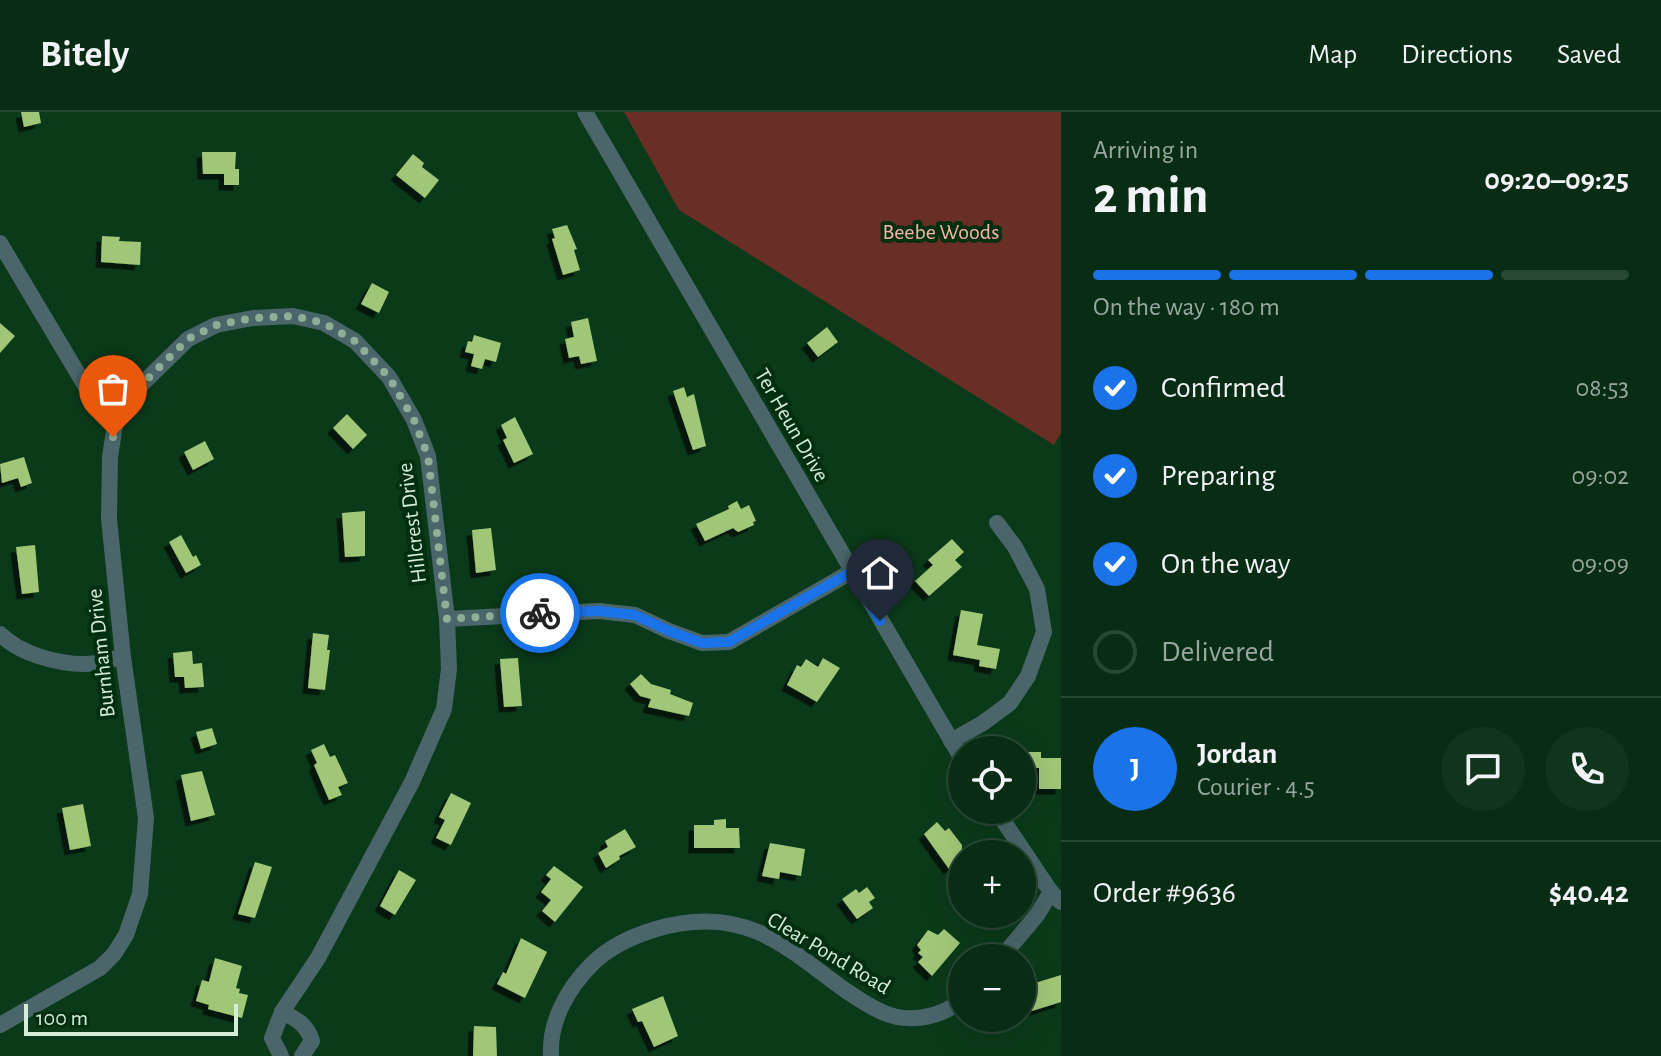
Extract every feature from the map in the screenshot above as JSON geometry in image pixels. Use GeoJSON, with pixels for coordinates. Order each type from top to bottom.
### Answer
{"type":"FeatureCollection","features":[{"type":"Feature","properties":{"kind":"street","name":"Ter Heun Drive"},"geometry":{"type":"LineString","coordinates":[[585,112],[948,736]]}},
{"type":"Feature","properties":{"kind":"street"},"geometry":{"type":"LineString","coordinates":[[0,243],[87,392],[99,409],[116,418]]}},
{"type":"Feature","properties":{"kind":"street","name":"Hillcrest Drive"},"geometry":{"type":"LineString","coordinates":[[116,418],[137,389],[188,339],[216,325],[253,318],[293,316],[324,323],[355,341],[389,377],[414,420],[428,456],[447,619],[449,669],[444,709],[405,795],[318,958],[282,1012],[272,1038],[281,1056]]}},
{"type":"Feature","properties":{"kind":"street","name":"Burnham Drive"},"geometry":{"type":"LineString","coordinates":[[0,1025],[100,968],[126,935],[140,894],[146,818],[123,657],[109,519],[110,457],[116,418]]}},
{"type":"Feature","properties":{"kind":"street"},"geometry":{"type":"LineString","coordinates":[[960,736],[1010,703],[1028,676],[1044,632],[1037,589],[1015,547],[997,523]]}},
{"type":"Feature","properties":{"kind":"street"},"geometry":{"type":"LineString","coordinates":[[447,619],[599,611],[635,615],[702,643],[729,642],[851,572]]}},
{"type":"Feature","properties":{"kind":"street"},"geometry":{"type":"LineString","coordinates":[[0,634],[24,650],[50,660],[86,664],[123,657]]}},
{"type":"Feature","properties":{"kind":"street"},"geometry":{"type":"LineString","coordinates":[[1006,824],[1056,897],[1013,944]]}},
{"type":"Feature","properties":{"kind":"street","name":"Clear Pond Road"},"geometry":{"type":"LineString","coordinates":[[551,1056],[550,1042],[558,1013],[576,981],[601,955],[635,936],[682,921],[718,921],[757,932],[801,957],[882,1012],[907,1019],[938,1015],[948,1010]]}},
{"type":"Feature","properties":{"kind":"street"},"geometry":{"type":"LineString","coordinates":[[282,1012],[297,1019],[310,1035],[312,1041],[302,1056]]}},
{"type":"Feature","properties":{"kind":"green space","name":"Beebe Woods"},"geometry":{"type":"Polygon","coordinates":[[[624,112],[1061,112],[1061,433],[1054,445],[679,210],[624,112]]]}},
{"type":"Feature","properties":{"kind":"building"},"geometry":{"type":"Polygon","coordinates":[[[21,112],[39,112],[41,123],[24,127],[21,112]]]}},
{"type":"Feature","properties":{"kind":"building"},"geometry":{"type":"Polygon","coordinates":[[[202,152],[236,152],[235,169],[239,169],[239,185],[224,185],[224,174],[203,174],[202,152]]]}},
{"type":"Feature","properties":{"kind":"building"},"geometry":{"type":"Polygon","coordinates":[[[413,154],[424,163],[422,167],[439,180],[425,198],[396,175],[413,154]]]}},
{"type":"Feature","properties":{"kind":"building"},"geometry":{"type":"Polygon","coordinates":[[[567,225],[577,249],[574,250],[580,270],[563,275],[552,229],[567,225]]]}},
{"type":"Feature","properties":{"kind":"building"},"geometry":{"type":"Polygon","coordinates":[[[102,236],[141,242],[140,265],[101,262],[102,236]]]}},
{"type":"Feature","properties":{"kind":"building"},"geometry":{"type":"Polygon","coordinates":[[[372,283],[389,292],[379,313],[361,304],[372,283]]]}},
{"type":"Feature","properties":{"kind":"building"},"geometry":{"type":"Polygon","coordinates":[[[588,318],[597,361],[581,364],[579,356],[569,358],[565,339],[574,337],[571,322],[588,318]]]}},
{"type":"Feature","properties":{"kind":"building"},"geometry":{"type":"Polygon","coordinates":[[[0,323],[15,336],[0,353],[0,323]]]}},
{"type":"Feature","properties":{"kind":"building"},"geometry":{"type":"Polygon","coordinates":[[[827,327],[838,342],[818,357],[807,343],[827,327]]]}},
{"type":"Feature","properties":{"kind":"building"},"geometry":{"type":"Polygon","coordinates":[[[474,335],[501,343],[496,362],[485,359],[482,369],[471,366],[474,354],[465,352],[468,341],[472,342],[474,335]]]}},
{"type":"Feature","properties":{"kind":"building"},"geometry":{"type":"Polygon","coordinates":[[[684,387],[687,397],[694,394],[706,446],[693,450],[673,391],[684,387]]]}},
{"type":"Feature","properties":{"kind":"building"},"geometry":{"type":"Polygon","coordinates":[[[347,414],[367,435],[353,449],[333,428],[347,414]]]}},
{"type":"Feature","properties":{"kind":"building"},"geometry":{"type":"Polygon","coordinates":[[[515,417],[533,454],[514,463],[503,440],[507,438],[501,425],[515,417]]]}},
{"type":"Feature","properties":{"kind":"building"},"geometry":{"type":"Polygon","coordinates":[[[205,441],[214,459],[193,470],[184,452],[205,441]]]}},
{"type":"Feature","properties":{"kind":"building"},"geometry":{"type":"Polygon","coordinates":[[[24,457],[32,483],[21,487],[18,478],[2,483],[0,464],[24,457]]]}},
{"type":"Feature","properties":{"kind":"building"},"geometry":{"type":"Polygon","coordinates":[[[737,501],[741,509],[749,505],[756,521],[754,525],[738,532],[733,528],[705,541],[696,524],[729,509],[728,506],[737,501]]]}},
{"type":"Feature","properties":{"kind":"building"},"geometry":{"type":"Polygon","coordinates":[[[365,511],[365,556],[345,557],[342,513],[365,511]]]}},
{"type":"Feature","properties":{"kind":"building"},"geometry":{"type":"Polygon","coordinates":[[[491,528],[496,570],[476,573],[472,530],[491,528]]]}},
{"type":"Feature","properties":{"kind":"building"},"geometry":{"type":"Polygon","coordinates":[[[181,535],[201,565],[186,573],[169,542],[181,535]]]}},
{"type":"Feature","properties":{"kind":"building"},"geometry":{"type":"Polygon","coordinates":[[[952,539],[964,552],[955,560],[962,567],[929,596],[915,581],[933,565],[928,560],[952,539]]]}},
{"type":"Feature","properties":{"kind":"building"},"geometry":{"type":"Polygon","coordinates":[[[35,545],[39,592],[22,594],[16,547],[35,545]]]}},
{"type":"Feature","properties":{"kind":"building"},"geometry":{"type":"Polygon","coordinates":[[[961,610],[983,614],[977,645],[1000,649],[996,669],[979,666],[980,660],[953,655],[961,610]]]}},
{"type":"Feature","properties":{"kind":"building"},"geometry":{"type":"Polygon","coordinates":[[[313,633],[329,635],[325,690],[308,688],[313,633]]]}},
{"type":"Feature","properties":{"kind":"building"},"geometry":{"type":"Polygon","coordinates":[[[192,651],[193,664],[202,663],[204,687],[185,688],[184,677],[175,677],[173,653],[192,651]]]}},
{"type":"Feature","properties":{"kind":"building"},"geometry":{"type":"Polygon","coordinates":[[[518,658],[522,706],[504,707],[500,659],[518,658]]]}},
{"type":"Feature","properties":{"kind":"building"},"geometry":{"type":"Polygon","coordinates":[[[823,658],[840,668],[817,702],[787,685],[797,665],[801,667],[806,659],[818,667],[823,658]]]}},
{"type":"Feature","properties":{"kind":"building"},"geometry":{"type":"Polygon","coordinates":[[[641,674],[651,684],[671,690],[670,694],[693,703],[689,716],[648,707],[651,699],[640,696],[630,684],[641,674]]]}},
{"type":"Feature","properties":{"kind":"building"},"geometry":{"type":"Polygon","coordinates":[[[212,728],[217,744],[201,749],[196,732],[212,728]]]}},
{"type":"Feature","properties":{"kind":"building"},"geometry":{"type":"Polygon","coordinates":[[[324,744],[330,757],[335,755],[348,783],[338,787],[342,795],[329,800],[311,750],[324,744]]]}},
{"type":"Feature","properties":{"kind":"building"},"geometry":{"type":"Polygon","coordinates":[[[1036,752],[1041,752],[1041,758],[1061,758],[1061,789],[1039,789],[1039,768],[1036,768],[1036,752]]]}},
{"type":"Feature","properties":{"kind":"building"},"geometry":{"type":"Polygon","coordinates":[[[202,771],[215,815],[191,821],[181,775],[202,771]]]}},
{"type":"Feature","properties":{"kind":"building"},"geometry":{"type":"Polygon","coordinates":[[[451,793],[471,803],[451,845],[436,838],[445,820],[439,817],[451,793]]]}},
{"type":"Feature","properties":{"kind":"building"},"geometry":{"type":"Polygon","coordinates":[[[83,804],[91,846],[70,850],[62,808],[83,804]]]}},
{"type":"Feature","properties":{"kind":"building"},"geometry":{"type":"Polygon","coordinates":[[[726,819],[726,828],[739,828],[740,848],[694,848],[694,825],[714,825],[714,820],[726,819]]]}},
{"type":"Feature","properties":{"kind":"building"},"geometry":{"type":"Polygon","coordinates":[[[937,822],[945,831],[949,828],[958,840],[948,840],[948,868],[924,834],[937,822]]]}},
{"type":"Feature","properties":{"kind":"building"},"geometry":{"type":"Polygon","coordinates":[[[625,829],[636,847],[606,868],[598,853],[608,847],[605,841],[625,829]]]}},
{"type":"Feature","properties":{"kind":"building"},"geometry":{"type":"Polygon","coordinates":[[[770,843],[805,849],[801,876],[780,872],[779,879],[762,876],[770,843]]]}},
{"type":"Feature","properties":{"kind":"building"},"geometry":{"type":"Polygon","coordinates":[[[255,862],[272,867],[255,918],[238,914],[255,862]]]}},
{"type":"Feature","properties":{"kind":"building"},"geometry":{"type":"Polygon","coordinates":[[[554,866],[583,887],[555,922],[542,911],[551,900],[541,892],[551,879],[546,875],[554,866]]]}},
{"type":"Feature","properties":{"kind":"building"},"geometry":{"type":"Polygon","coordinates":[[[399,870],[416,880],[395,915],[380,906],[399,870]]]}},
{"type":"Feature","properties":{"kind":"building"},"geometry":{"type":"Polygon","coordinates":[[[867,887],[875,898],[869,902],[873,908],[857,919],[842,899],[856,889],[859,893],[867,887]]]}},
{"type":"Feature","properties":{"kind":"building"},"geometry":{"type":"Polygon","coordinates":[[[944,929],[960,943],[948,944],[948,957],[932,976],[918,962],[923,957],[918,953],[921,950],[917,945],[928,930],[938,935],[944,929]]]}},
{"type":"Feature","properties":{"kind":"building"},"geometry":{"type":"Polygon","coordinates":[[[521,938],[547,952],[525,998],[497,984],[503,972],[506,974],[521,938]]]}},
{"type":"Feature","properties":{"kind":"building"},"geometry":{"type":"Polygon","coordinates":[[[215,958],[242,966],[236,988],[240,989],[239,993],[248,995],[242,1018],[208,1009],[209,1005],[196,1001],[202,980],[209,982],[215,958]]]}},
{"type":"Feature","properties":{"kind":"building"},"geometry":{"type":"Polygon","coordinates":[[[1061,975],[1061,1002],[1036,1010],[1036,983],[1061,975]]]}},
{"type":"Feature","properties":{"kind":"building"},"geometry":{"type":"Polygon","coordinates":[[[663,996],[678,1036],[654,1047],[642,1021],[638,1022],[632,1009],[663,996]]]}},
{"type":"Feature","properties":{"kind":"building"},"geometry":{"type":"Polygon","coordinates":[[[474,1026],[496,1027],[497,1056],[473,1056],[474,1026]]]}},
{"type":"Feature","properties":{"kind":"way so far"},"geometry":{"type":"LineString","coordinates":[[113,437],[116,418],[137,389],[188,339],[216,325],[253,318],[293,316],[324,323],[355,341],[389,377],[414,420],[428,456],[447,619],[540,613]]}},
{"type":"Feature","properties":{"kind":"route"},"geometry":{"type":"LineString","coordinates":[[540,613],[599,611],[635,615],[702,643],[729,642],[851,572],[880,621]]}}]}
